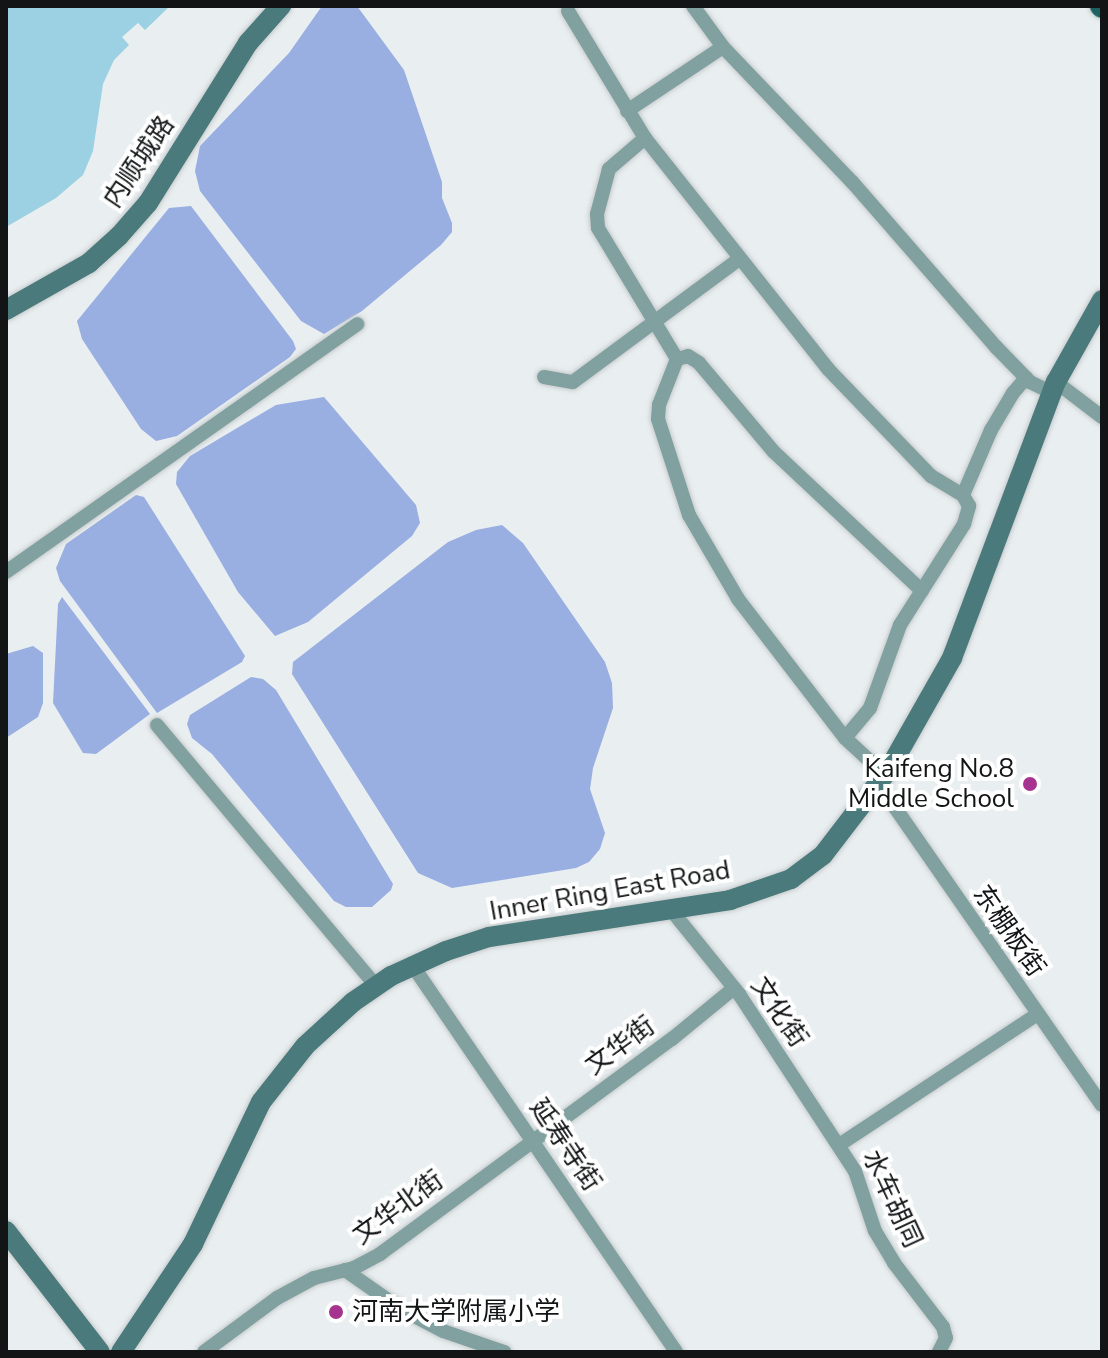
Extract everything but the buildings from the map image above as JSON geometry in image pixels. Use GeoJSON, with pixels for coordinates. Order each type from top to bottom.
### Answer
{"type":"FeatureCollection","features":[{"type":"Feature","properties":{"kind":"street","name":"内顺城路"},"geometry":{"type":"LineString","coordinates":[[6,310],[89,263],[119,236],[148,203],[248,43],[281,6]]}},
{"type":"Feature","properties":{"kind":"street"},"geometry":{"type":"LineString","coordinates":[[693,6],[723,47],[853,183],[1026,378],[1054,387],[1102,417]]}},
{"type":"Feature","properties":{"kind":"street"},"geometry":{"type":"LineString","coordinates":[[568,11],[645,138],[738,260],[828,369],[873,417],[931,476],[963,495],[969,506],[964,524],[893,639],[876,696],[845,738]]}},
{"type":"Feature","properties":{"kind":"street"},"geometry":{"type":"LineString","coordinates":[[627,111],[723,47]]}},
{"type":"Feature","properties":{"kind":"street"},"geometry":{"type":"LineString","coordinates":[[645,138],[609,169],[597,214],[602,238],[654,323],[672,345],[677,359],[688,356],[699,363],[774,452],[922,591]]}},
{"type":"Feature","properties":{"kind":"street"},"geometry":{"type":"LineString","coordinates":[[544,377],[573,382],[738,260]]}},
{"type":"Feature","properties":{"kind":"street","name":"Inner Ring East Road"},"geometry":{"type":"LineString","coordinates":[[121,1352],[193,1244],[261,1102],[327,1023],[376,986],[413,966],[489,937],[730,900],[802,873],[823,855],[882,779],[952,658],[1054,387],[1102,300]]}},
{"type":"Feature","properties":{"kind":"street"},"geometry":{"type":"LineString","coordinates":[[6,572],[357,324]]}},
{"type":"Feature","properties":{"kind":"street","name":"东棚板街"},"geometry":{"type":"LineString","coordinates":[[677,359],[659,405],[658,419],[689,515],[738,599],[845,738],[882,779],[1102,1105]]}},
{"type":"Feature","properties":{"kind":"street"},"geometry":{"type":"LineString","coordinates":[[963,495],[991,430],[1013,393],[1026,378]]}},
{"type":"Feature","properties":{"kind":"street"},"geometry":{"type":"LineString","coordinates":[[157,725],[376,986]]}},
{"type":"Feature","properties":{"kind":"street","name":"文化街"},"geometry":{"type":"LineString","coordinates":[[672,911],[734,988],[839,1145]]}},
{"type":"Feature","properties":{"kind":"street","name":"延寿寺街"},"geometry":{"type":"LineString","coordinates":[[413,966],[676,1352]]}},
{"type":"Feature","properties":{"kind":"street","name":"文华街"},"geometry":{"type":"LineString","coordinates":[[533,1140],[672,1039],[734,988]]}},
{"type":"Feature","properties":{"kind":"street"},"geometry":{"type":"LineString","coordinates":[[839,1145],[1038,1014]]}},
{"type":"Feature","properties":{"kind":"street","name":"文华北街"},"geometry":{"type":"LineString","coordinates":[[204,1352],[277,1298],[314,1278],[345,1270],[380,1254],[533,1140]]}},
{"type":"Feature","properties":{"kind":"street","name":"水车胡同"},"geometry":{"type":"LineString","coordinates":[[839,1145],[862,1186],[875,1231],[894,1263],[943,1327],[946,1338],[939,1352]]}},
{"type":"Feature","properties":{"kind":"street"},"geometry":{"type":"LineString","coordinates":[[6,1231],[100,1352]]}},
{"type":"Feature","properties":{"kind":"street"},"geometry":{"type":"LineString","coordinates":[[6,1246],[89,1352]]}},
{"type":"Feature","properties":{"kind":"street"},"geometry":{"type":"LineString","coordinates":[[345,1270],[401,1309],[443,1331],[504,1352]]}},
{"type":"Feature","properties":{"kind":"shaded area"},"geometry":{"type":"Polygon","coordinates":[[[6,6],[170,6],[145,30],[138,23],[122,37],[129,45],[114,60],[103,84],[93,151],[83,175],[56,198],[6,227],[6,6]]]}},
{"type":"Feature","properties":{"kind":"shaded area"},"geometry":{"type":"Polygon","coordinates":[[[322,6],[357,6],[404,70],[442,182],[442,198],[452,223],[452,232],[441,245],[362,311],[324,334],[301,321],[200,191],[195,171],[200,146],[289,53],[322,6]]]}},
{"type":"Feature","properties":{"kind":"shaded area"},"geometry":{"type":"Polygon","coordinates":[[[191,206],[296,349],[290,357],[177,436],[156,441],[141,429],[82,339],[77,321],[169,208],[191,206]]]}},
{"type":"Feature","properties":{"kind":"shaded area"},"geometry":{"type":"Polygon","coordinates":[[[324,397],[416,505],[420,523],[412,536],[308,622],[275,636],[238,592],[176,484],[177,472],[190,456],[276,405],[324,397]]]}},
{"type":"Feature","properties":{"kind":"shaded area"},"geometry":{"type":"Polygon","coordinates":[[[136,495],[144,497],[245,656],[242,662],[157,713],[60,581],[56,568],[66,544],[136,495]]]}},
{"type":"Feature","properties":{"kind":"shaded area"},"geometry":{"type":"Polygon","coordinates":[[[502,525],[523,543],[605,662],[612,683],[613,708],[593,768],[590,789],[605,833],[600,849],[589,862],[576,868],[452,888],[418,873],[292,674],[293,662],[448,542],[476,530],[502,525]]]}},
{"type":"Feature","properties":{"kind":"shaded area"},"geometry":{"type":"Polygon","coordinates":[[[62,597],[150,714],[96,754],[83,753],[53,703],[58,604],[62,597]]]}},
{"type":"Feature","properties":{"kind":"shaded area"},"geometry":{"type":"Polygon","coordinates":[[[33,646],[43,653],[43,703],[38,717],[6,738],[6,654],[33,646]]]}},
{"type":"Feature","properties":{"kind":"shaded area"},"geometry":{"type":"Polygon","coordinates":[[[251,677],[263,679],[276,690],[393,884],[391,890],[372,907],[346,907],[334,901],[212,754],[192,738],[187,724],[190,715],[251,677]]]}},
{"type":"Feature","properties":{"kind":"place","name":"Kaifeng No.8 Middle School"},"geometry":{"type":"Point","coordinates":[1030,784]}},
{"type":"Feature","properties":{"kind":"place","name":"河南大学附属小学"},"geometry":{"type":"Point","coordinates":[336,1312]}}]}
